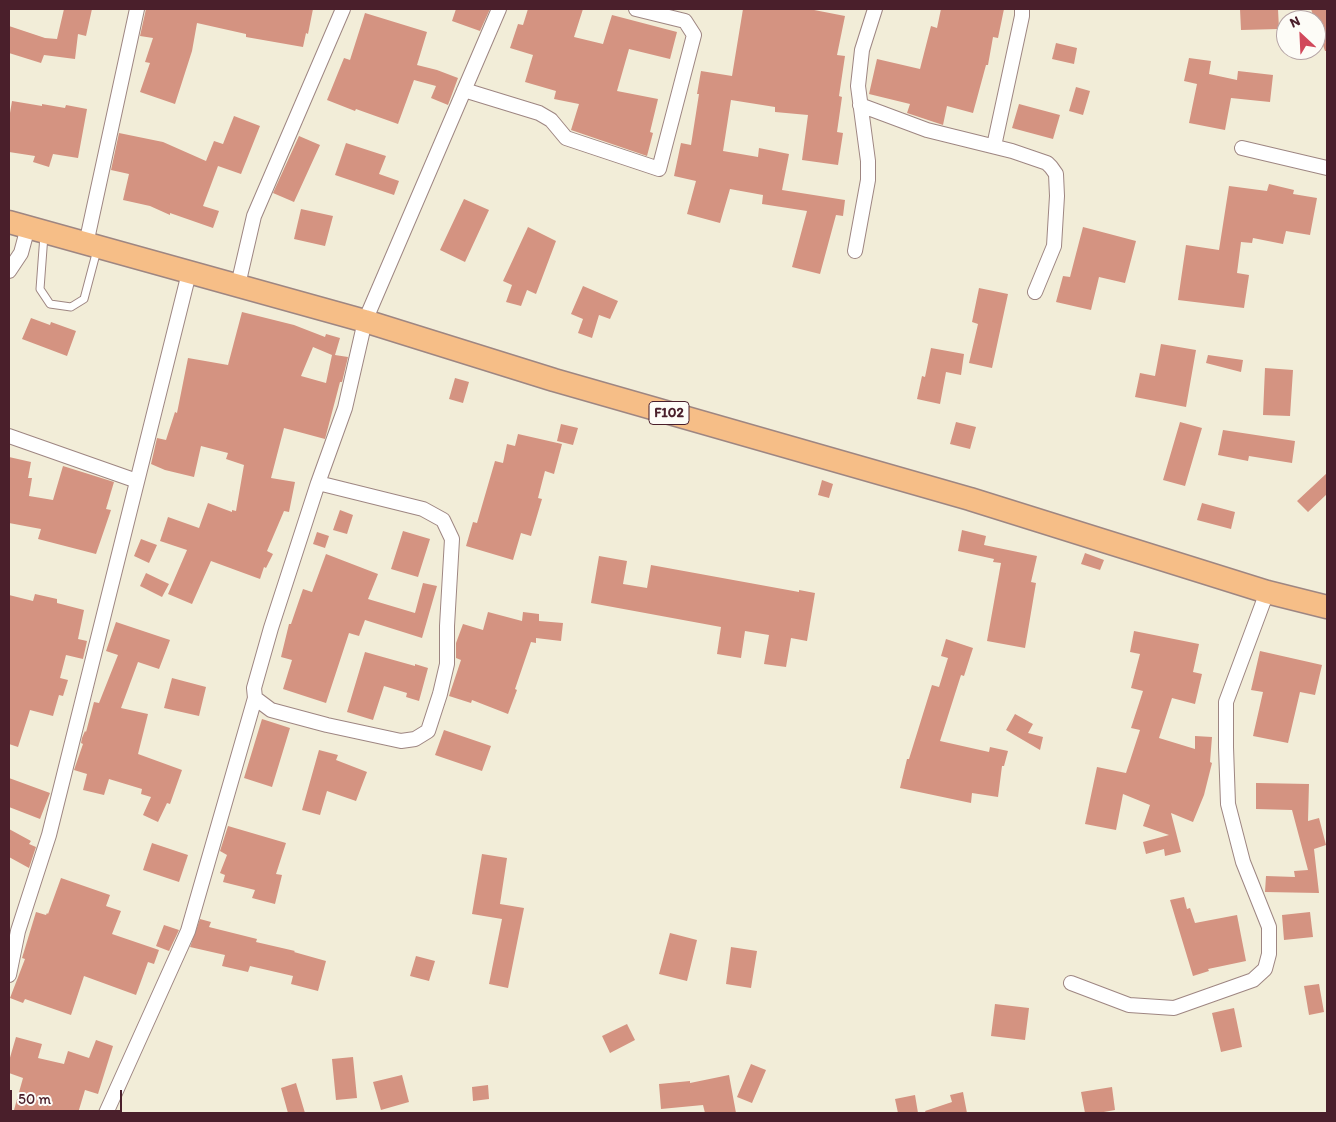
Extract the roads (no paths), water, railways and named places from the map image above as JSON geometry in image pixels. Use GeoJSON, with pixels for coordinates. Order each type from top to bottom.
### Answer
{"type":"FeatureCollection","features":[{"type":"Feature","properties":{"kind":"main road","name":"F102"},"geometry":{"type":"LineString","coordinates":[[27,227],[365,321],[554,380],[970,500],[1268,592],[1327,608]]}},
{"type":"Feature","properties":{"kind":"street"},"geometry":{"type":"LineString","coordinates":[[92,245],[137,9]]}},
{"type":"Feature","properties":{"kind":"street"},"geometry":{"type":"LineString","coordinates":[[238,285],[254,216],[343,9]]}},
{"type":"Feature","properties":{"kind":"street"},"geometry":{"type":"LineString","coordinates":[[106,1113],[188,931],[254,698],[258,671],[318,483],[345,408],[365,321],[498,9]]}},
{"type":"Feature","properties":{"kind":"street"},"geometry":{"type":"LineString","coordinates":[[464,90],[539,113],[551,120],[566,138],[658,170],[694,35],[685,21],[636,9]]}},
{"type":"Feature","properties":{"kind":"street"},"geometry":{"type":"LineString","coordinates":[[855,251],[868,180],[868,161],[858,86],[862,50],[875,9]]}},
{"type":"Feature","properties":{"kind":"street"},"geometry":{"type":"LineString","coordinates":[[994,146],[1022,9]]}},
{"type":"Feature","properties":{"kind":"street"},"geometry":{"type":"LineString","coordinates":[[860,105],[927,130],[994,146],[1047,163],[1056,174],[1057,196],[1054,246],[1035,292]]}},
{"type":"Feature","properties":{"kind":"street"},"geometry":{"type":"LineString","coordinates":[[1242,148],[1327,168]]}},
{"type":"Feature","properties":{"kind":"street"},"geometry":{"type":"LineString","coordinates":[[9,271],[21,253],[27,227]]}},
{"type":"Feature","properties":{"kind":"street"},"geometry":{"type":"LineString","coordinates":[[9,975],[18,931],[49,835],[190,272]]}},
{"type":"Feature","properties":{"kind":"street"},"geometry":{"type":"LineString","coordinates":[[9,436],[137,481]]}},
{"type":"Feature","properties":{"kind":"street"},"geometry":{"type":"LineString","coordinates":[[254,698],[271,710],[327,725],[400,740],[415,739],[428,731],[440,694],[447,664],[447,626],[452,539],[443,520],[423,509],[318,483]]}},
{"type":"Feature","properties":{"kind":"street"},"geometry":{"type":"LineString","coordinates":[[1071,983],[1129,1005],[1174,1008],[1253,980],[1265,969],[1269,954],[1269,927],[1243,862],[1228,804],[1226,702],[1268,592]]}},
{"type":"Feature","properties":{"kind":"lane"},"geometry":{"type":"LineString","coordinates":[[27,227],[40,289],[50,304],[70,307],[84,299],[92,245]]}}]}
